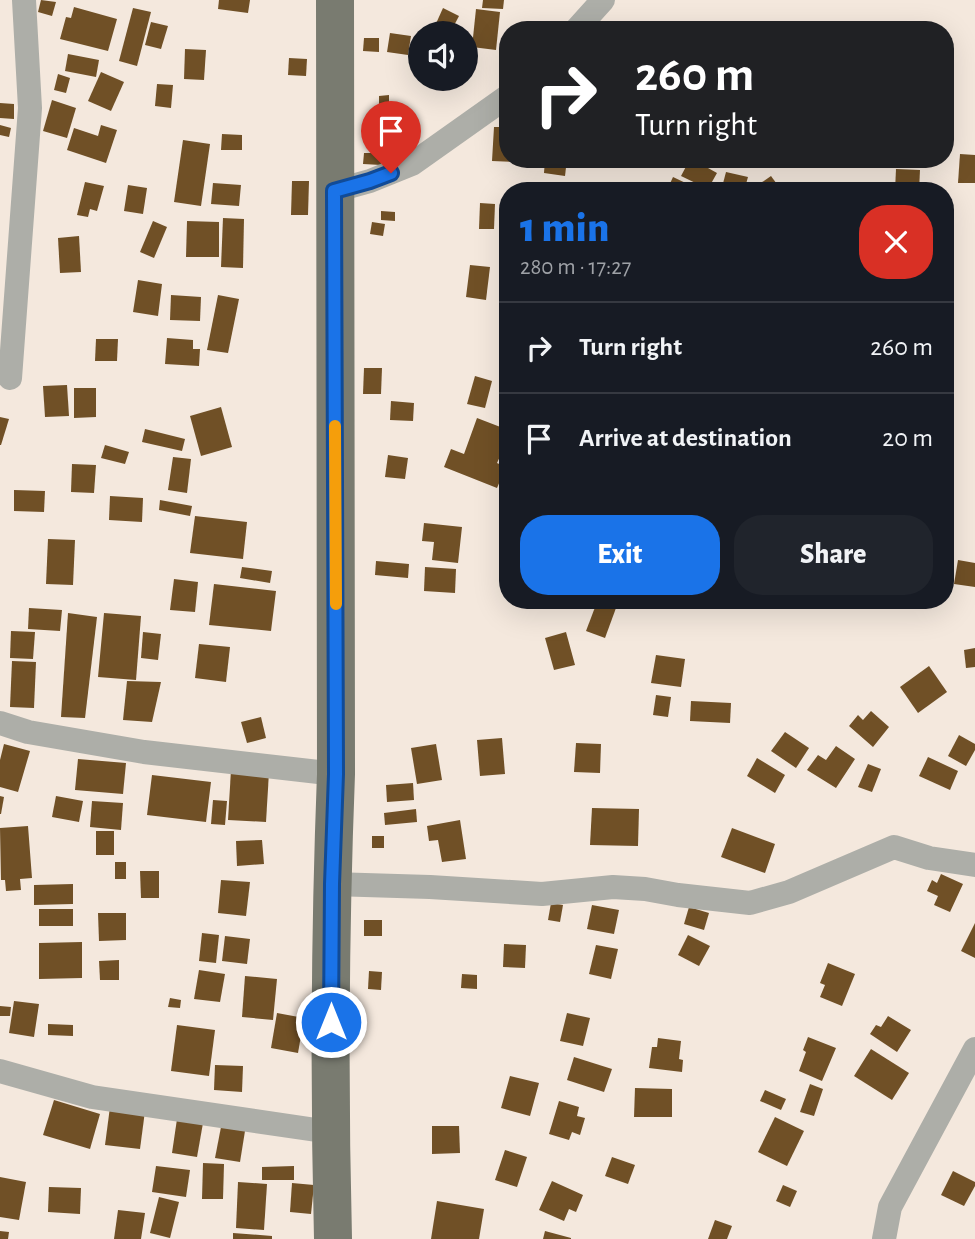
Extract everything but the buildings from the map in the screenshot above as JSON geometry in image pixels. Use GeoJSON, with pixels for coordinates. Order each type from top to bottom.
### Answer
{"type":"FeatureCollection","features":[{"type":"Feature","properties":{"kind":"main road"},"geometry":{"type":"LineString","coordinates":[[333,1239],[330,1132],[332,884],[336,774],[335,0]]}},
{"type":"Feature","properties":{"kind":"street"},"geometry":{"type":"LineString","coordinates":[[10,378],[30,108],[24,0]]}},
{"type":"Feature","properties":{"kind":"street"},"geometry":{"type":"LineString","coordinates":[[584,21],[603,0]]}},
{"type":"Feature","properties":{"kind":"street"},"geometry":{"type":"LineString","coordinates":[[334,191],[370,181],[412,164],[499,102]]}},
{"type":"Feature","properties":{"kind":"street"},"geometry":{"type":"LineString","coordinates":[[0,723],[28,732],[144,752],[336,774]]}},
{"type":"Feature","properties":{"kind":"street"},"geometry":{"type":"LineString","coordinates":[[332,884],[542,894],[613,887],[750,903],[789,892],[894,847],[929,858],[975,865]]}},
{"type":"Feature","properties":{"kind":"street"},"geometry":{"type":"LineString","coordinates":[[884,1239],[890,1206],[975,1049]]}},
{"type":"Feature","properties":{"kind":"street"},"geometry":{"type":"LineString","coordinates":[[0,1071],[92,1097],[330,1132]]}},
{"type":"Feature","properties":{"kind":"slow traffic"},"geometry":{"type":"LineString","coordinates":[[335,426],[336,604]]}},
{"type":"Feature","properties":{"kind":"route"},"geometry":{"type":"LineString","coordinates":[[331,1022],[336,774],[334,191],[391,173]]}}]}
